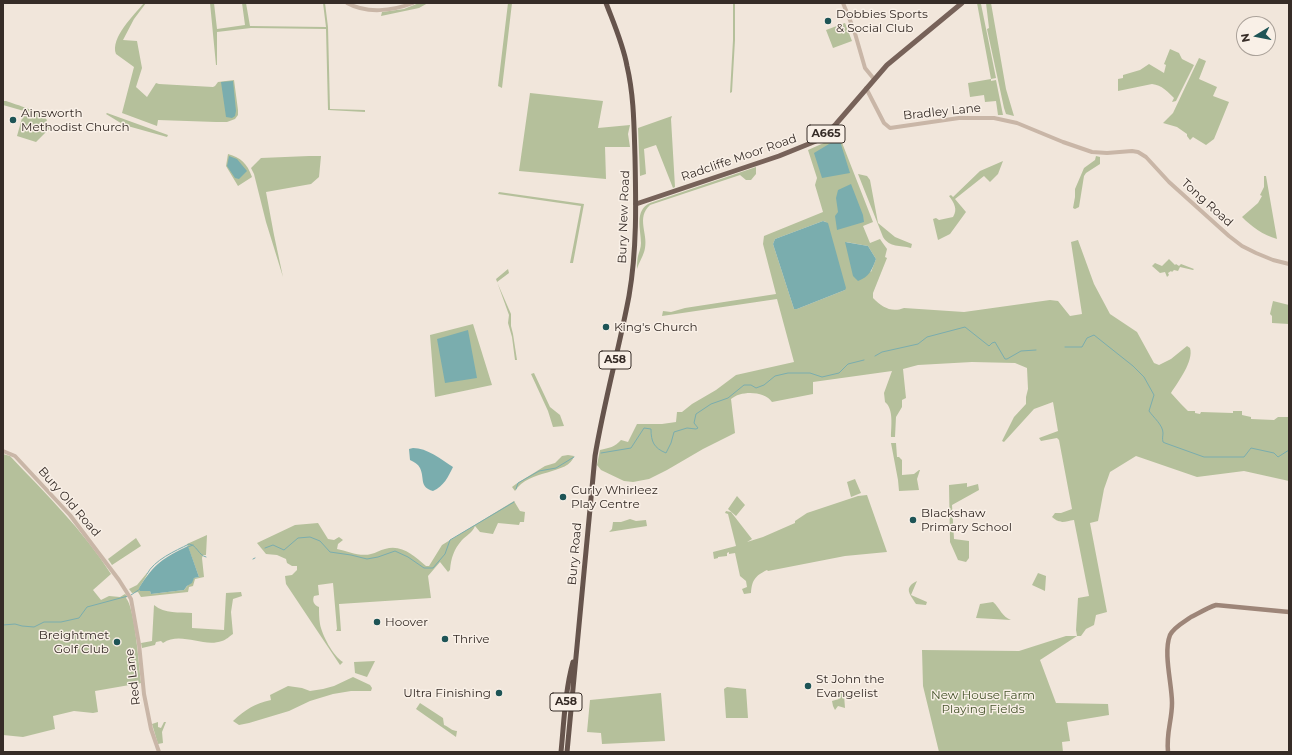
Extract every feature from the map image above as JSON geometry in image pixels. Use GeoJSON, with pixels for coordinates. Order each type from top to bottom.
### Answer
{"type":"FeatureCollection","features":[{"type":"Feature","properties":{"kind":"highway","name":"Bury New Road"},"geometry":{"type":"LineString","coordinates":[[595,456],[629,292],[634,248],[636,204],[634,110],[631,85],[620,38],[606,3]]}},
{"type":"Feature","properties":{"kind":"highway","name":"Bury Road"},"geometry":{"type":"LineString","coordinates":[[567,752],[595,456]]}},
{"type":"Feature","properties":{"kind":"highway","name":"Bury Road"},"geometry":{"type":"LineString","coordinates":[[561,752],[568,688],[576,654]]}},
{"type":"Feature","properties":{"kind":"main road","name":"Radcliffe Moor Road"},"geometry":{"type":"LineString","coordinates":[[636,204],[779,156],[808,145],[822,137],[830,130],[874,79],[896,57],[962,3]]}},
{"type":"Feature","properties":{"kind":"main road"},"geometry":{"type":"LineString","coordinates":[[1168,752],[1167,736],[1172,702],[1168,653],[1171,634],[1184,621],[1209,607],[1216,605],[1289,612]]}},
{"type":"Feature","properties":{"kind":"street"},"geometry":{"type":"LineString","coordinates":[[347,3],[359,8],[377,10],[413,3]]}},
{"type":"Feature","properties":{"kind":"street"},"geometry":{"type":"LineString","coordinates":[[843,3],[854,30],[865,68],[874,79]]}},
{"type":"Feature","properties":{"kind":"street","name":"Bradley Lane"},"geometry":{"type":"LineString","coordinates":[[864,90],[872,99],[884,122],[890,128],[959,118],[994,118],[1011,121],[1092,152],[1120,152]]}},
{"type":"Feature","properties":{"kind":"street","name":"Tong Road"},"geometry":{"type":"LineString","coordinates":[[1120,152],[1136,151],[1142,154],[1169,182],[1242,246],[1273,260],[1289,264]]}},
{"type":"Feature","properties":{"kind":"street","name":"Bury Old Road"},"geometry":{"type":"LineString","coordinates":[[3,451],[15,456],[70,515],[131,599]]}},
{"type":"Feature","properties":{"kind":"street","name":"Red Lane"},"geometry":{"type":"LineString","coordinates":[[131,599],[139,642],[147,712],[154,740],[159,752]]}},
{"type":"Feature","properties":{"kind":"green space"},"geometry":{"type":"Polygon","coordinates":[[[144,3],[146,3],[134,19],[123,40],[137,41],[142,68],[136,87],[147,97],[156,83],[213,87],[218,82],[234,80],[238,110],[238,115],[235,119],[227,122],[158,120],[157,126],[122,113],[134,67],[116,54],[116,41],[129,20],[144,3]]]}},
{"type":"Feature","properties":{"kind":"green space"},"geometry":{"type":"Polygon","coordinates":[[[210,3],[214,3],[217,29],[245,25],[242,3],[246,3],[250,26],[326,27],[323,3],[325,3],[328,27],[330,109],[365,110],[365,112],[328,110],[326,29],[251,28],[217,32],[216,65],[210,3]]]}},
{"type":"Feature","properties":{"kind":"green space"},"geometry":{"type":"Polygon","coordinates":[[[419,3],[428,3],[419,8],[381,16],[382,12],[404,9],[419,3]]]}},
{"type":"Feature","properties":{"kind":"green space"},"geometry":{"type":"Polygon","coordinates":[[[508,3],[512,3],[502,88],[498,86],[508,3]]]}},
{"type":"Feature","properties":{"kind":"green space"},"geometry":{"type":"Polygon","coordinates":[[[733,3],[735,3],[735,40],[732,92],[730,93],[733,40],[733,3]]]}},
{"type":"Feature","properties":{"kind":"green space"},"geometry":{"type":"Polygon","coordinates":[[[977,3],[981,4],[996,78],[991,79],[977,3]]]}},
{"type":"Feature","properties":{"kind":"green space"},"geometry":{"type":"Polygon","coordinates":[[[986,3],[991,3],[1006,89],[1014,116],[1006,114],[1004,108],[987,29],[989,28],[986,3]]]}},
{"type":"Feature","properties":{"kind":"green space"},"geometry":{"type":"Polygon","coordinates":[[[845,23],[852,41],[833,48],[826,30],[845,23]]]}},
{"type":"Feature","properties":{"kind":"green space"},"geometry":{"type":"Polygon","coordinates":[[[1170,49],[1179,53],[1182,59],[1194,65],[1176,101],[1172,102],[1174,98],[1162,87],[1152,84],[1118,91],[1118,79],[1123,78],[1123,75],[1140,70],[1149,64],[1164,73],[1166,65],[1164,64],[1170,49]]]}},
{"type":"Feature","properties":{"kind":"green space"},"geometry":{"type":"Polygon","coordinates":[[[1199,58],[1206,61],[1199,79],[1217,87],[1213,96],[1229,102],[1214,139],[1206,145],[1193,137],[1190,140],[1187,134],[1177,127],[1163,123],[1173,113],[1199,58]]]}},
{"type":"Feature","properties":{"kind":"green space"},"geometry":{"type":"Polygon","coordinates":[[[991,79],[991,81],[996,80],[1003,115],[998,115],[996,101],[985,102],[984,95],[970,97],[968,83],[991,79]]]}},
{"type":"Feature","properties":{"kind":"green space"},"geometry":{"type":"Polygon","coordinates":[[[530,93],[603,101],[598,128],[630,125],[628,134],[630,147],[605,147],[606,179],[519,171],[530,93]]]}},
{"type":"Feature","properties":{"kind":"green space"},"geometry":{"type":"Polygon","coordinates":[[[3,101],[34,111],[47,120],[45,124],[50,128],[36,142],[17,136],[24,111],[3,105],[3,101]]]}},
{"type":"Feature","properties":{"kind":"green space"},"geometry":{"type":"Polygon","coordinates":[[[107,113],[168,135],[167,137],[124,125],[106,114],[107,113]]]}},
{"type":"Feature","properties":{"kind":"green space"},"geometry":{"type":"Polygon","coordinates":[[[672,116],[675,187],[673,188],[656,145],[644,149],[646,174],[640,176],[638,128],[672,116]]]}},
{"type":"Feature","properties":{"kind":"green space"},"geometry":{"type":"Polygon","coordinates":[[[839,135],[873,222],[863,226],[870,243],[880,239],[887,249],[885,257],[887,258],[873,293],[873,298],[880,304],[895,310],[904,308],[964,312],[1050,300],[1058,301],[1070,316],[1082,314],[1071,242],[1078,240],[1094,284],[1110,314],[1137,332],[1154,363],[1159,365],[1171,359],[1187,346],[1190,348],[1191,353],[1188,365],[1171,393],[1188,411],[1195,411],[1195,413],[1200,414],[1201,412],[1233,413],[1233,411],[1242,411],[1242,415],[1251,417],[1251,419],[1274,420],[1278,417],[1289,417],[1289,481],[1244,471],[1197,477],[1136,456],[1110,472],[1104,489],[1098,521],[1090,523],[1107,612],[1096,615],[1094,625],[1086,629],[1081,636],[1077,636],[1078,598],[1089,596],[1074,520],[1061,522],[1052,517],[1055,513],[1061,513],[1072,509],[1059,440],[1057,438],[1041,441],[1039,438],[1058,431],[1053,402],[1034,409],[1004,442],[1002,441],[1014,417],[1026,404],[1028,389],[1027,368],[1015,363],[972,362],[918,365],[903,369],[906,398],[902,400],[902,407],[896,417],[895,437],[891,437],[891,414],[888,405],[885,402],[884,393],[892,371],[813,382],[813,394],[772,402],[769,398],[753,393],[735,396],[731,399],[735,433],[649,479],[633,482],[624,481],[601,470],[597,465],[600,450],[614,446],[621,440],[628,442],[637,424],[662,424],[676,422],[677,412],[682,412],[736,375],[794,362],[777,299],[662,316],[663,311],[671,312],[685,308],[776,294],[763,244],[764,236],[823,212],[815,185],[817,178],[808,150],[839,135]],[[823,221],[775,239],[773,244],[794,309],[845,290],[826,222],[823,221]],[[846,242],[871,272],[876,259],[868,246],[846,242]]]}},
{"type":"Feature","properties":{"kind":"green space"},"geometry":{"type":"Polygon","coordinates":[[[228,154],[237,157],[243,162],[248,168],[252,177],[238,186],[226,166],[228,154]]]}},
{"type":"Feature","properties":{"kind":"green space"},"geometry":{"type":"Polygon","coordinates":[[[321,156],[319,177],[311,184],[266,192],[283,277],[251,168],[261,158],[321,156]]]}},
{"type":"Feature","properties":{"kind":"green space"},"geometry":{"type":"Polygon","coordinates":[[[1096,156],[1100,157],[1100,164],[1084,176],[1079,207],[1075,209],[1073,208],[1075,189],[1084,168],[1095,160],[1096,156]]]}},
{"type":"Feature","properties":{"kind":"green space"},"geometry":{"type":"Polygon","coordinates":[[[1003,161],[998,174],[990,182],[984,176],[955,199],[966,212],[950,234],[938,240],[933,219],[936,218],[939,220],[953,217],[955,209],[949,196],[951,195],[953,197],[980,171],[1003,161]]]}},
{"type":"Feature","properties":{"kind":"green space"},"geometry":{"type":"Polygon","coordinates":[[[756,167],[756,174],[751,180],[746,180],[740,175],[650,205],[644,215],[643,220],[646,242],[644,253],[637,269],[641,245],[640,215],[645,206],[756,167]]]}},
{"type":"Feature","properties":{"kind":"green space"},"geometry":{"type":"Polygon","coordinates":[[[858,174],[867,176],[870,180],[878,223],[895,237],[912,244],[911,248],[892,245],[883,237],[858,174]]]}},
{"type":"Feature","properties":{"kind":"green space"},"geometry":{"type":"Polygon","coordinates":[[[1264,176],[1266,176],[1277,239],[1258,230],[1242,217],[1258,203],[1262,196],[1260,195],[1264,187],[1264,176]]]}},
{"type":"Feature","properties":{"kind":"green space"},"geometry":{"type":"Polygon","coordinates":[[[499,192],[584,204],[573,263],[570,263],[581,206],[498,194],[499,192]]]}},
{"type":"Feature","properties":{"kind":"green space"},"geometry":{"type":"Polygon","coordinates":[[[1169,259],[1175,265],[1176,264],[1179,266],[1181,264],[1194,269],[1180,267],[1178,271],[1174,270],[1168,273],[1169,275],[1167,277],[1165,272],[1160,273],[1152,266],[1155,263],[1162,266],[1169,259]]]}},
{"type":"Feature","properties":{"kind":"green space"},"geometry":{"type":"Polygon","coordinates":[[[508,269],[509,273],[497,282],[496,279],[508,269]]]}},
{"type":"Feature","properties":{"kind":"green space"},"geometry":{"type":"Polygon","coordinates":[[[497,283],[511,314],[511,326],[517,360],[515,360],[512,337],[508,323],[509,315],[497,283]]]}},
{"type":"Feature","properties":{"kind":"green space"},"geometry":{"type":"Polygon","coordinates":[[[1273,301],[1289,305],[1289,324],[1272,323],[1272,316],[1270,314],[1273,301]]]}},
{"type":"Feature","properties":{"kind":"green space"},"geometry":{"type":"Polygon","coordinates":[[[473,324],[492,385],[435,397],[430,335],[473,324]]]}},
{"type":"Feature","properties":{"kind":"green space"},"geometry":{"type":"Polygon","coordinates":[[[534,373],[550,407],[560,415],[564,426],[553,427],[548,411],[531,374],[534,373]]]}},
{"type":"Feature","properties":{"kind":"green space"},"geometry":{"type":"Polygon","coordinates":[[[891,443],[896,443],[897,457],[902,460],[902,475],[914,474],[920,470],[917,479],[919,490],[899,491],[891,443]]]}},
{"type":"Feature","properties":{"kind":"green space","name":"Breightmet Golf Club"},"geometry":{"type":"Polygon","coordinates":[[[3,454],[10,456],[63,512],[88,542],[111,574],[93,590],[101,600],[109,596],[120,597],[125,594],[127,596],[126,598],[132,613],[134,625],[141,683],[95,691],[98,712],[93,713],[74,711],[53,716],[55,729],[23,737],[3,735],[3,454]]]}},
{"type":"Feature","properties":{"kind":"green space"},"geometry":{"type":"Polygon","coordinates":[[[562,456],[574,456],[571,462],[557,470],[529,479],[521,484],[515,491],[512,487],[545,466],[555,463],[562,456]]]}},
{"type":"Feature","properties":{"kind":"green space"},"geometry":{"type":"Polygon","coordinates":[[[855,479],[861,493],[851,497],[847,482],[855,479]]]}},
{"type":"Feature","properties":{"kind":"green space"},"geometry":{"type":"Polygon","coordinates":[[[967,483],[967,487],[978,484],[979,490],[952,505],[954,539],[969,541],[969,558],[966,562],[958,560],[950,542],[949,485],[967,483]]]}},
{"type":"Feature","properties":{"kind":"green space"},"geometry":{"type":"Polygon","coordinates":[[[867,495],[887,552],[845,556],[767,570],[755,579],[752,585],[751,593],[744,594],[742,589],[747,587],[746,581],[740,576],[735,553],[729,554],[729,552],[727,553],[727,556],[714,559],[713,552],[736,546],[728,514],[725,513],[726,511],[731,512],[752,539],[747,542],[763,537],[795,523],[795,521],[807,513],[858,496],[867,495]]]}},
{"type":"Feature","properties":{"kind":"green space"},"geometry":{"type":"Polygon","coordinates":[[[737,496],[745,505],[736,516],[728,509],[737,496]]]}},
{"type":"Feature","properties":{"kind":"green space"},"geometry":{"type":"Polygon","coordinates":[[[514,501],[520,511],[525,512],[524,522],[520,522],[519,525],[498,523],[493,534],[480,532],[475,526],[455,550],[450,570],[448,572],[440,562],[428,576],[431,598],[339,604],[341,631],[336,631],[333,583],[318,585],[319,595],[314,596],[313,601],[319,607],[321,629],[335,655],[343,662],[340,665],[286,584],[285,576],[292,575],[297,570],[297,566],[292,566],[287,563],[286,559],[277,555],[266,554],[257,543],[295,525],[318,523],[328,539],[334,540],[339,537],[343,540],[338,544],[337,549],[367,555],[385,549],[397,548],[417,558],[426,566],[429,566],[442,545],[514,501]]]}},
{"type":"Feature","properties":{"kind":"green space"},"geometry":{"type":"Polygon","coordinates":[[[630,519],[636,521],[646,520],[647,526],[609,532],[612,529],[613,522],[621,522],[630,519]]]}},
{"type":"Feature","properties":{"kind":"green space"},"geometry":{"type":"Polygon","coordinates":[[[207,535],[206,555],[203,555],[202,558],[204,577],[195,579],[193,586],[189,587],[188,592],[141,597],[138,592],[132,593],[129,589],[137,585],[147,573],[139,588],[150,591],[151,594],[184,590],[194,578],[199,577],[187,544],[207,535]]]}},
{"type":"Feature","properties":{"kind":"green space"},"geometry":{"type":"Polygon","coordinates":[[[136,538],[141,546],[112,565],[108,559],[136,538]]]}},
{"type":"Feature","properties":{"kind":"green space"},"geometry":{"type":"Polygon","coordinates":[[[1038,573],[1046,576],[1045,591],[1032,585],[1038,573]]]}},
{"type":"Feature","properties":{"kind":"green space"},"geometry":{"type":"Polygon","coordinates":[[[917,581],[911,595],[927,602],[926,605],[916,604],[910,594],[910,586],[917,581]]]}},
{"type":"Feature","properties":{"kind":"green space"},"geometry":{"type":"Polygon","coordinates":[[[241,592],[242,596],[233,599],[231,612],[233,634],[225,640],[215,643],[207,643],[177,639],[163,643],[161,641],[156,642],[155,645],[142,648],[141,643],[152,641],[154,605],[167,611],[192,613],[192,628],[224,630],[226,593],[241,592]]]}},
{"type":"Feature","properties":{"kind":"green space"},"geometry":{"type":"Polygon","coordinates":[[[993,602],[1005,617],[1011,620],[976,618],[980,604],[993,602]]]}},
{"type":"Feature","properties":{"kind":"green space","name":"New House Farm Playing Fields"},"geometry":{"type":"Polygon","coordinates":[[[1066,636],[1077,636],[1040,660],[1056,703],[1108,704],[1109,715],[1067,722],[1070,741],[1062,742],[1063,752],[939,752],[923,686],[922,650],[1019,651],[1066,636]]]}},
{"type":"Feature","properties":{"kind":"green space"},"geometry":{"type":"Polygon","coordinates":[[[375,661],[367,677],[355,673],[354,662],[375,661]]]}},
{"type":"Feature","properties":{"kind":"green space"},"geometry":{"type":"Polygon","coordinates":[[[353,677],[370,685],[372,688],[371,691],[351,691],[333,694],[310,701],[289,711],[249,723],[239,725],[233,721],[250,708],[271,700],[270,695],[288,686],[310,691],[334,686],[353,677]]]}},
{"type":"Feature","properties":{"kind":"green space"},"geometry":{"type":"Polygon","coordinates":[[[727,687],[746,689],[748,718],[726,718],[724,689],[727,687]]]}},
{"type":"Feature","properties":{"kind":"green space"},"geometry":{"type":"Polygon","coordinates":[[[840,691],[844,695],[845,708],[838,706],[835,710],[832,701],[839,699],[840,691]]]}},
{"type":"Feature","properties":{"kind":"green space"},"geometry":{"type":"Polygon","coordinates":[[[661,693],[665,741],[602,744],[601,733],[587,732],[590,700],[661,693]]]}},
{"type":"Feature","properties":{"kind":"green space"},"geometry":{"type":"Polygon","coordinates":[[[420,703],[443,718],[444,725],[457,731],[456,737],[416,709],[420,703]]]}},
{"type":"Feature","properties":{"kind":"green space"},"geometry":{"type":"Polygon","coordinates":[[[158,722],[158,727],[161,728],[164,722],[166,722],[162,732],[163,743],[158,744],[152,724],[158,722]]]}},
{"type":"Feature","properties":{"kind":"water"},"geometry":{"type":"Polygon","coordinates":[[[233,81],[236,111],[235,116],[232,118],[226,117],[221,82],[233,81]]]}},
{"type":"Feature","properties":{"kind":"water"},"geometry":{"type":"Polygon","coordinates":[[[839,138],[850,173],[822,178],[814,153],[839,138]]]}},
{"type":"Feature","properties":{"kind":"water"},"geometry":{"type":"Polygon","coordinates":[[[229,156],[237,159],[247,171],[239,179],[235,178],[227,166],[229,156]]]}},
{"type":"Feature","properties":{"kind":"water"},"geometry":{"type":"Polygon","coordinates":[[[851,184],[863,215],[864,222],[837,230],[835,216],[838,212],[836,198],[838,190],[851,184]]]}},
{"type":"Feature","properties":{"kind":"water"},"geometry":{"type":"Polygon","coordinates":[[[823,221],[828,223],[846,288],[845,290],[794,309],[773,244],[775,239],[823,221]]]}},
{"type":"Feature","properties":{"kind":"water"},"geometry":{"type":"Polygon","coordinates":[[[845,242],[868,246],[876,259],[870,273],[858,281],[853,276],[845,242]]]}},
{"type":"Feature","properties":{"kind":"water"},"geometry":{"type":"Polygon","coordinates":[[[468,330],[477,378],[445,383],[437,339],[468,330]]]}},
{"type":"Feature","properties":{"kind":"water"},"geometry":{"type":"Polygon","coordinates":[[[418,448],[429,452],[453,467],[443,484],[437,489],[433,491],[424,485],[420,468],[417,464],[410,460],[409,449],[418,448]]]}},
{"type":"Feature","properties":{"kind":"water"},"geometry":{"type":"Polygon","coordinates":[[[188,546],[199,577],[194,578],[192,583],[184,590],[151,594],[150,591],[140,591],[139,588],[149,573],[160,562],[188,546]]]}},
{"type":"Feature","properties":{"kind":"waterway"},"geometry":{"type":"LineString","coordinates":[[875,356],[882,352],[918,344],[927,337],[965,327],[989,346],[995,342],[1005,359],[1021,351],[1036,350]]}},
{"type":"Feature","properties":{"kind":"waterway"},"geometry":{"type":"LineString","coordinates":[[1065,347],[1082,347],[1087,338],[1094,335],[1133,366],[1144,377],[1154,395],[1149,411],[1158,421],[1163,430],[1163,442],[1165,443],[1204,457],[1244,457],[1251,448],[1274,453],[1278,457],[1289,450]]}},
{"type":"Feature","properties":{"kind":"waterway"},"geometry":{"type":"LineString","coordinates":[[601,453],[631,448],[644,428],[651,429],[654,444],[666,453],[674,432],[687,428],[698,428],[694,423],[696,414],[711,404],[728,398],[744,385],[751,385],[756,388],[764,385],[775,376],[788,373],[810,373],[822,377],[839,373],[848,364],[864,360]]}},
{"type":"Feature","properties":{"kind":"waterway"},"geometry":{"type":"LineString","coordinates":[[516,489],[518,483],[539,471],[556,468],[574,457]]}},
{"type":"Feature","properties":{"kind":"waterway"},"geometry":{"type":"LineString","coordinates":[[265,548],[273,545],[284,550],[298,538],[310,537],[320,541],[330,552],[367,559],[395,551],[408,557],[424,568],[433,568],[445,554],[450,540],[514,502]]}},
{"type":"Feature","properties":{"kind":"waterway"},"geometry":{"type":"LineString","coordinates":[[147,574],[150,569],[160,560],[189,544],[194,546],[203,556],[206,557]]}},
{"type":"Feature","properties":{"kind":"waterway"},"geometry":{"type":"LineString","coordinates":[[188,547],[193,545]]}},
{"type":"Feature","properties":{"kind":"waterway"},"geometry":{"type":"LineString","coordinates":[[131,595],[140,589]]}},
{"type":"Feature","properties":{"kind":"waterway"},"geometry":{"type":"LineString","coordinates":[[3,625],[15,624],[34,627],[44,622],[61,622],[79,618],[87,607],[128,596]]}},
{"type":"Feature","properties":{"kind":"place","name":"Dobbies Sports & Social Club"},"geometry":{"type":"Point","coordinates":[828,21]}},
{"type":"Feature","properties":{"kind":"place","name":"Ainsworth Methodist Church"},"geometry":{"type":"Point","coordinates":[13,120]}},
{"type":"Feature","properties":{"kind":"place","name":"King's Church"},"geometry":{"type":"Point","coordinates":[606,327]}},
{"type":"Feature","properties":{"kind":"place","name":"Curly Whirleez Play Centre"},"geometry":{"type":"Point","coordinates":[563,497]}},
{"type":"Feature","properties":{"kind":"place","name":"Blackshaw Primary School"},"geometry":{"type":"Point","coordinates":[913,520]}},
{"type":"Feature","properties":{"kind":"place","name":"Hoover"},"geometry":{"type":"Point","coordinates":[377,622]}},
{"type":"Feature","properties":{"kind":"place","name":"Thrive"},"geometry":{"type":"Point","coordinates":[445,639]}},
{"type":"Feature","properties":{"kind":"place","name":"Breightmet Golf Club"},"geometry":{"type":"Point","coordinates":[117,642]}},
{"type":"Feature","properties":{"kind":"place","name":"St John the Evangelist"},"geometry":{"type":"Point","coordinates":[808,686]}},
{"type":"Feature","properties":{"kind":"place","name":"Ultra Finishing"},"geometry":{"type":"Point","coordinates":[499,693]}}]}
